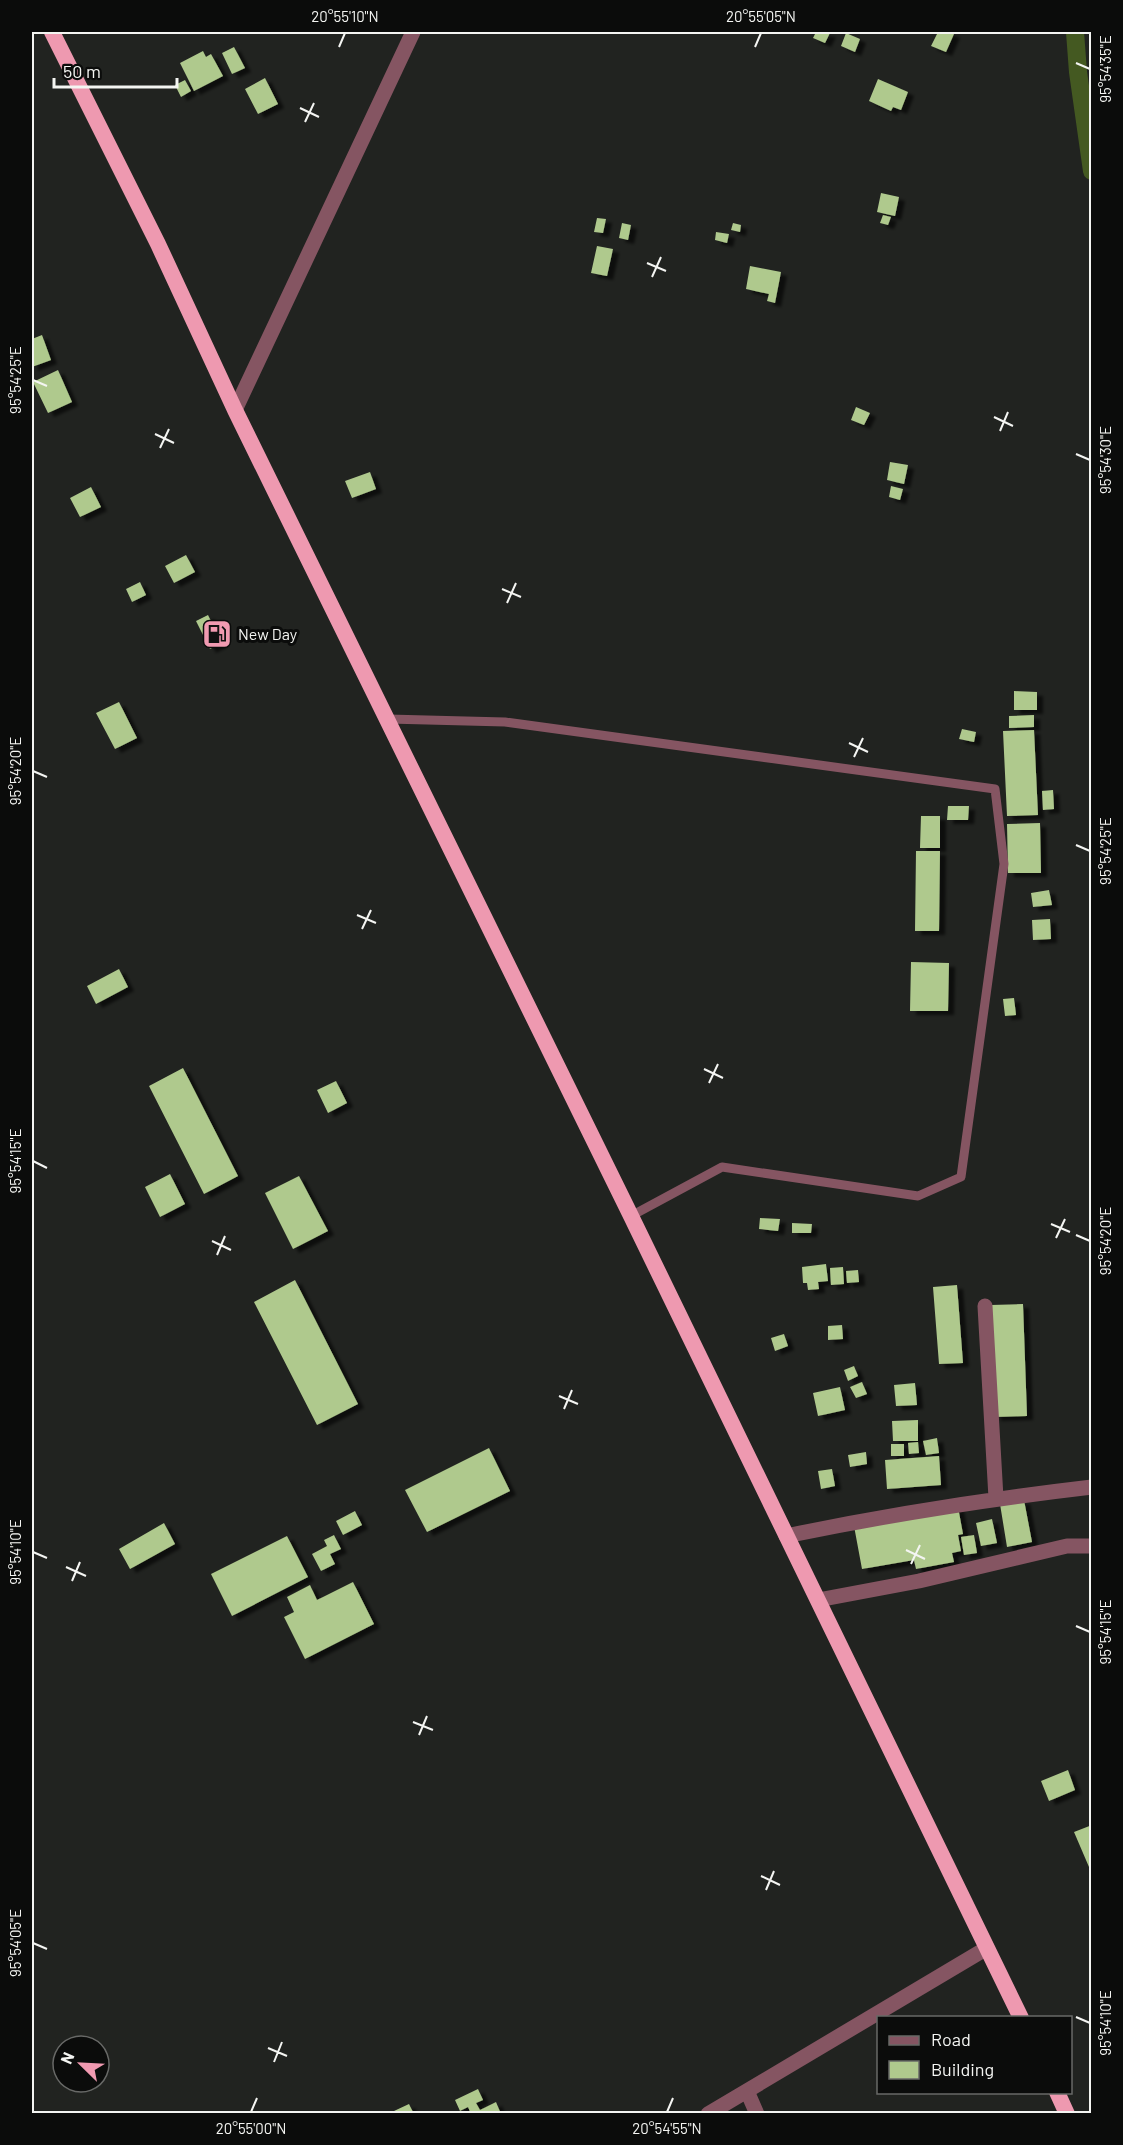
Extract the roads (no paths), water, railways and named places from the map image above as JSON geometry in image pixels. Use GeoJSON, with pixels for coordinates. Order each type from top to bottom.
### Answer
{"type":"FeatureCollection","features":[{"type":"Feature","properties":{"kind":"highway"},"geometry":{"type":"LineString","coordinates":[[51,32],[158,244],[234,410],[388,719],[1020,2016]]}},
{"type":"Feature","properties":{"kind":"highway"},"geometry":{"type":"LineString","coordinates":[[1058,2094],[1067,2114]]}},
{"type":"Feature","properties":{"kind":"street"},"geometry":{"type":"LineString","coordinates":[[234,410],[413,32]]}},
{"type":"Feature","properties":{"kind":"street"},"geometry":{"type":"LineString","coordinates":[[985,1306],[996,1498]]}},
{"type":"Feature","properties":{"kind":"street"},"geometry":{"type":"LineString","coordinates":[[786,1536],[874,1518],[996,1498],[1092,1487]]}},
{"type":"Feature","properties":{"kind":"street"},"geometry":{"type":"LineString","coordinates":[[818,1600],[919,1581],[1067,1546],[1092,1546]]}},
{"type":"Feature","properties":{"kind":"street"},"geometry":{"type":"LineString","coordinates":[[708,2114],[987,1948]]}},
{"type":"Feature","properties":{"kind":"street"},"geometry":{"type":"LineString","coordinates":[[747,2091],[757,2114]]}},
{"type":"Feature","properties":{"kind":"lane"},"geometry":{"type":"LineString","coordinates":[[388,719],[505,722],[994,789],[1004,864],[961,1177],[918,1196],[722,1167],[631,1216]]}},
{"type":"Feature","properties":{"kind":"waterway"},"geometry":{"type":"LineString","coordinates":[[1075,32],[1078,72],[1092,171]]}},
{"type":"Feature","properties":{"kind":"place","name":"New Day"},"geometry":{"type":"Point","coordinates":[217,634]}}]}
